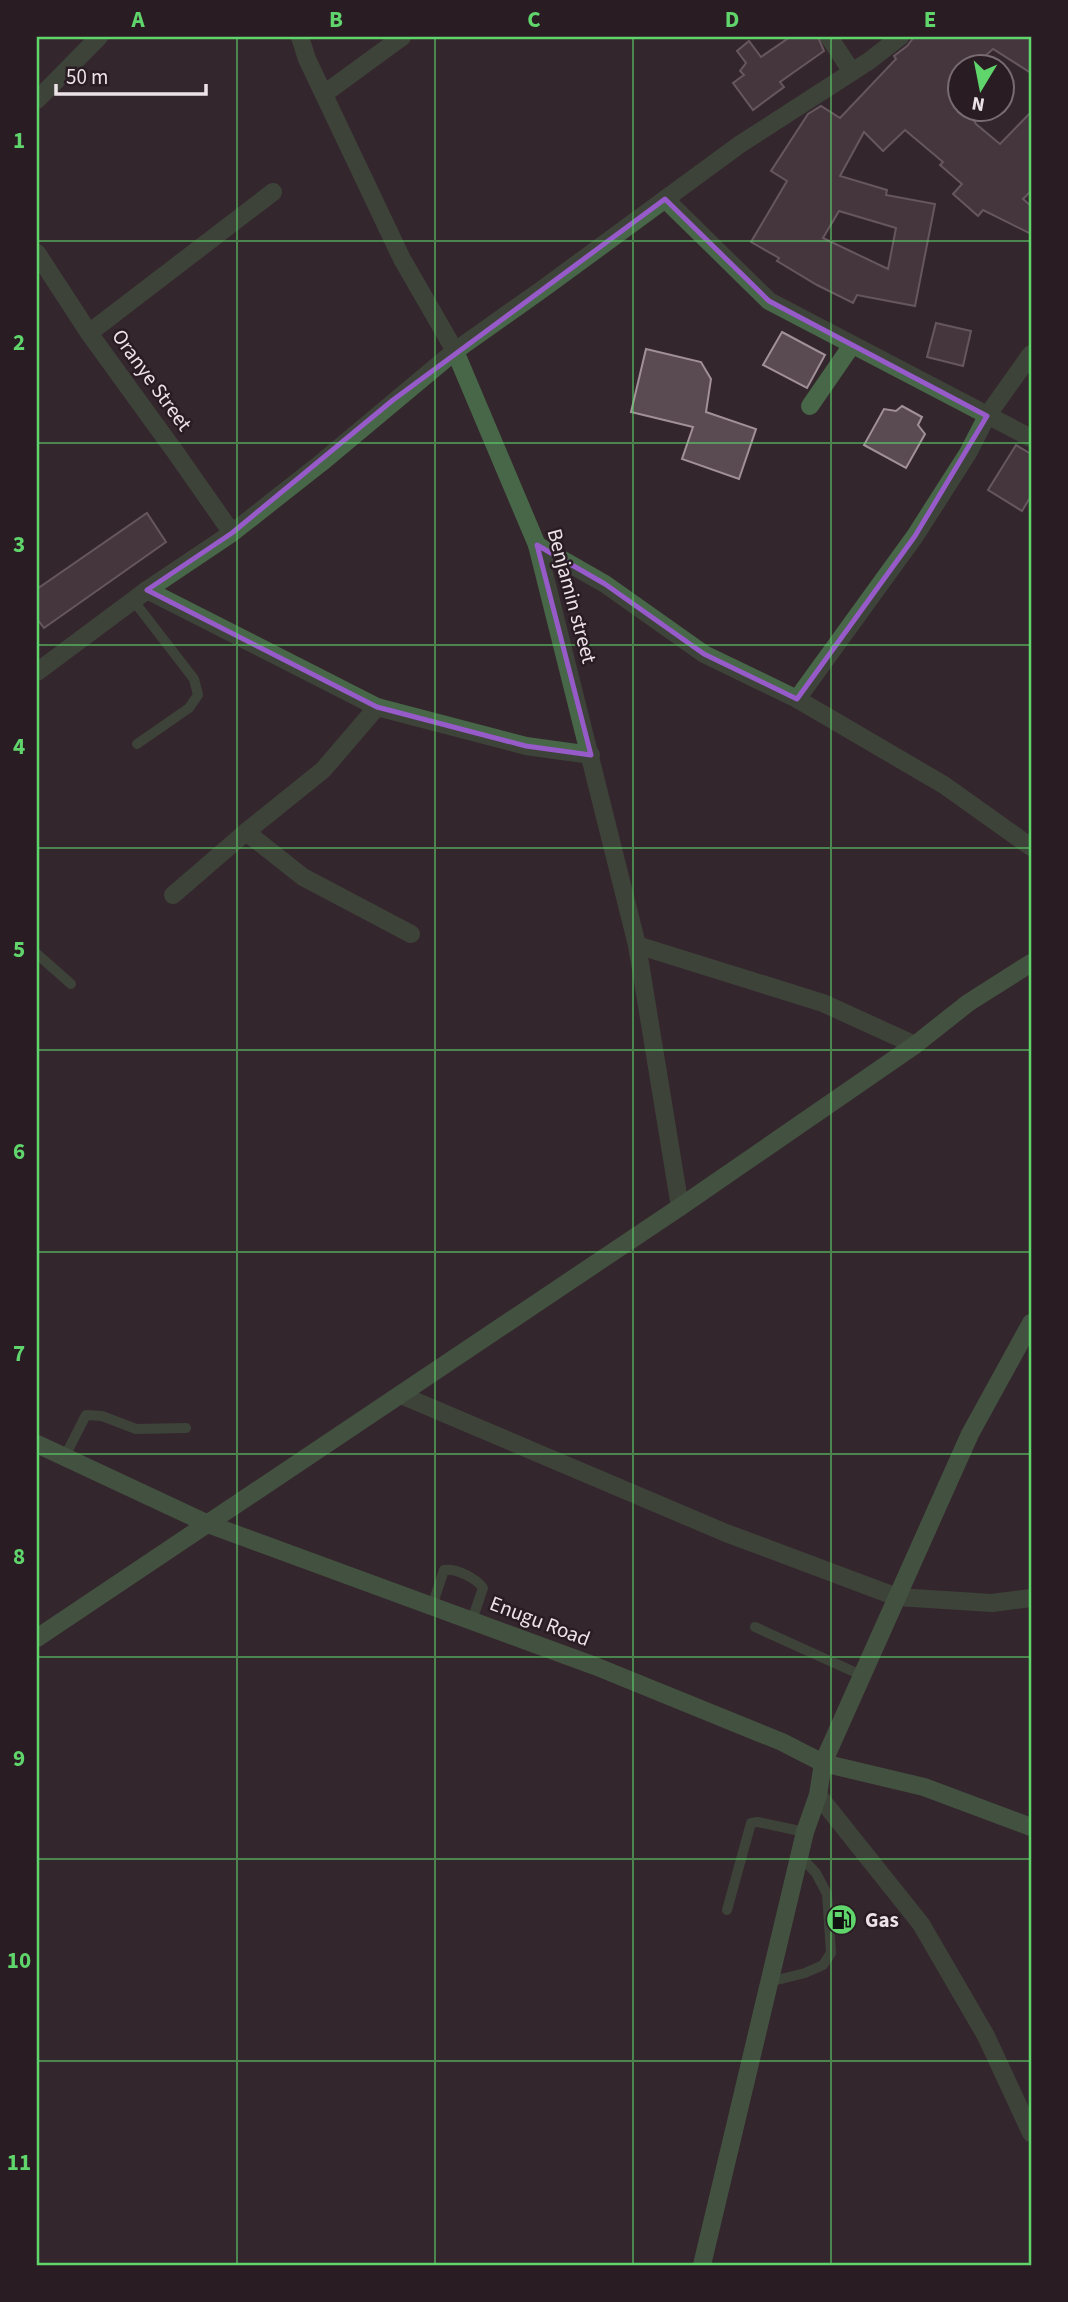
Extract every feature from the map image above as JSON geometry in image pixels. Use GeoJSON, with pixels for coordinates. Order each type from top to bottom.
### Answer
{"type":"FeatureCollection","features":[{"type":"Feature","properties":{"kind":"street"},"geometry":{"type":"LineString","coordinates":[[37,100],[99,37]]}},
{"type":"Feature","properties":{"kind":"street","name":"Benjamin street"},"geometry":{"type":"LineString","coordinates":[[300,37],[307,59],[402,259],[454,351],[537,545],[637,945],[680,1207]]}},
{"type":"Feature","properties":{"kind":"street"},"geometry":{"type":"LineString","coordinates":[[324,94],[402,37]]}},
{"type":"Feature","properties":{"kind":"street"},"geometry":{"type":"LineString","coordinates":[[829,37],[852,72]]}},
{"type":"Feature","properties":{"kind":"street"},"geometry":{"type":"LineString","coordinates":[[37,672],[140,595],[232,533],[321,463],[454,351],[739,145],[852,72],[900,37]]}},
{"type":"Feature","properties":{"kind":"street"},"geometry":{"type":"LineString","coordinates":[[89,332],[273,192]]}},
{"type":"Feature","properties":{"kind":"street"},"geometry":{"type":"LineString","coordinates":[[665,199],[769,301],[1031,438]]}},
{"type":"Feature","properties":{"kind":"street","name":"Oranye Street"},"geometry":{"type":"LineString","coordinates":[[37,253],[89,332],[232,533]]}},
{"type":"Feature","properties":{"kind":"street"},"geometry":{"type":"LineString","coordinates":[[810,406],[852,345]]}},
{"type":"Feature","properties":{"kind":"street"},"geometry":{"type":"LineString","coordinates":[[797,699],[915,536],[968,453],[987,416],[1031,354]]}},
{"type":"Feature","properties":{"kind":"street"},"geometry":{"type":"LineString","coordinates":[[537,545],[605,584],[704,654],[797,699],[944,785],[1031,847]]}},
{"type":"Feature","properties":{"kind":"street"},"geometry":{"type":"LineString","coordinates":[[140,595],[377,707],[526,747],[591,755]]}},
{"type":"Feature","properties":{"kind":"street"},"geometry":{"type":"LineString","coordinates":[[173,895],[323,771],[377,707]]}},
{"type":"Feature","properties":{"kind":"street"},"geometry":{"type":"LineString","coordinates":[[246,832],[303,877],[411,934]]}},
{"type":"Feature","properties":{"kind":"street"},"geometry":{"type":"LineString","coordinates":[[637,945],[822,1003],[915,1045]]}},
{"type":"Feature","properties":{"kind":"street"},"geometry":{"type":"LineString","coordinates":[[37,1638],[680,1207],[915,1045],[968,1003],[1031,963]]}},
{"type":"Feature","properties":{"kind":"street"},"geometry":{"type":"LineString","coordinates":[[702,2265],[799,1855],[818,1795],[823,1763],[971,1434],[1031,1323]]}},
{"type":"Feature","properties":{"kind":"street"},"geometry":{"type":"LineString","coordinates":[[401,1395],[726,1533],[897,1597],[992,1603],[1031,1598]]}},
{"type":"Feature","properties":{"kind":"street","name":"Enugu Road"},"geometry":{"type":"LineString","coordinates":[[37,1444],[208,1524],[595,1666],[770,1737],[823,1763],[924,1787],[1031,1827]]}},
{"type":"Feature","properties":{"kind":"street"},"geometry":{"type":"LineString","coordinates":[[818,1795],[921,1924],[986,2036],[1031,2133]]}},
{"type":"Feature","properties":{"kind":"lane"},"geometry":{"type":"LineString","coordinates":[[137,744],[189,708],[198,695],[194,679],[140,595]]}},
{"type":"Feature","properties":{"kind":"lane"},"geometry":{"type":"LineString","coordinates":[[37,954],[71,984]]}},
{"type":"Feature","properties":{"kind":"lane"},"geometry":{"type":"LineString","coordinates":[[64,1458],[86,1415],[102,1416],[136,1429],[186,1428]]}},
{"type":"Feature","properties":{"kind":"lane"},"geometry":{"type":"LineString","coordinates":[[432,1605],[444,1570],[453,1570],[480,1583],[483,1588],[472,1620]]}},
{"type":"Feature","properties":{"kind":"lane"},"geometry":{"type":"LineString","coordinates":[[755,1627],[861,1675]]}},
{"type":"Feature","properties":{"kind":"lane"},"geometry":{"type":"LineString","coordinates":[[727,1910],[751,1823],[758,1822],[805,1832]]}},
{"type":"Feature","properties":{"kind":"lane"},"geometry":{"type":"LineString","coordinates":[[769,1982],[805,1973],[823,1965],[831,1953],[827,1894],[816,1873],[799,1855]]}},
{"type":"Feature","properties":{"kind":"highlighted area"},"geometry":{"type":"Polygon","coordinates":[[[665,199],[769,301],[987,416],[915,536],[797,699],[704,654],[605,584],[537,545],[591,755],[526,746],[377,707],[147,590],[232,533],[393,400],[665,199]]]}},
{"type":"Feature","properties":{"kind":"building"},"geometry":{"type":"Polygon","coordinates":[[[790,37],[818,37],[824,51],[780,82],[784,87],[753,110],[733,83],[744,75],[740,71],[746,63],[737,51],[749,41],[761,57],[790,37]]]}},
{"type":"Feature","properties":{"kind":"building"},"geometry":{"type":"Polygon","coordinates":[[[914,37],[1031,37],[1031,73],[1016,64],[1016,52],[998,52],[993,49],[990,52],[946,52],[946,122],[975,122],[1000,144],[1031,112],[1031,191],[1023,199],[1031,206],[1031,234],[983,210],[978,216],[953,194],[962,184],[940,165],[943,162],[905,130],[883,151],[864,132],[840,176],[887,190],[886,195],[935,204],[915,306],[857,295],[853,303],[817,285],[751,242],[787,181],[771,171],[808,114],[821,106],[840,118],[896,59],[894,56],[914,37]],[[839,211],[823,238],[888,269],[896,228],[839,211]]]}},
{"type":"Feature","properties":{"kind":"building"},"geometry":{"type":"Polygon","coordinates":[[[936,323],[971,331],[963,366],[927,357],[936,323]]]}},
{"type":"Feature","properties":{"kind":"building"},"geometry":{"type":"Polygon","coordinates":[[[782,332],[825,355],[807,388],[763,365],[782,332]]]}},
{"type":"Feature","properties":{"kind":"building"},"geometry":{"type":"Polygon","coordinates":[[[646,349],[701,362],[711,379],[706,412],[756,429],[739,479],[682,459],[693,427],[631,412],[646,349]]]}},
{"type":"Feature","properties":{"kind":"building"},"geometry":{"type":"Polygon","coordinates":[[[902,406],[922,417],[918,425],[925,434],[906,468],[864,445],[884,409],[896,411],[902,406]]]}},
{"type":"Feature","properties":{"kind":"building"},"geometry":{"type":"Polygon","coordinates":[[[1016,445],[1031,454],[1031,496],[1022,511],[988,490],[1016,445]]]}},
{"type":"Feature","properties":{"kind":"building"},"geometry":{"type":"Polygon","coordinates":[[[147,513],[166,542],[44,628],[37,619],[37,589],[147,513]]]}},
{"type":"Feature","properties":{"kind":"place","name":"Gas"},"geometry":{"type":"Point","coordinates":[842,1920]}}]}
